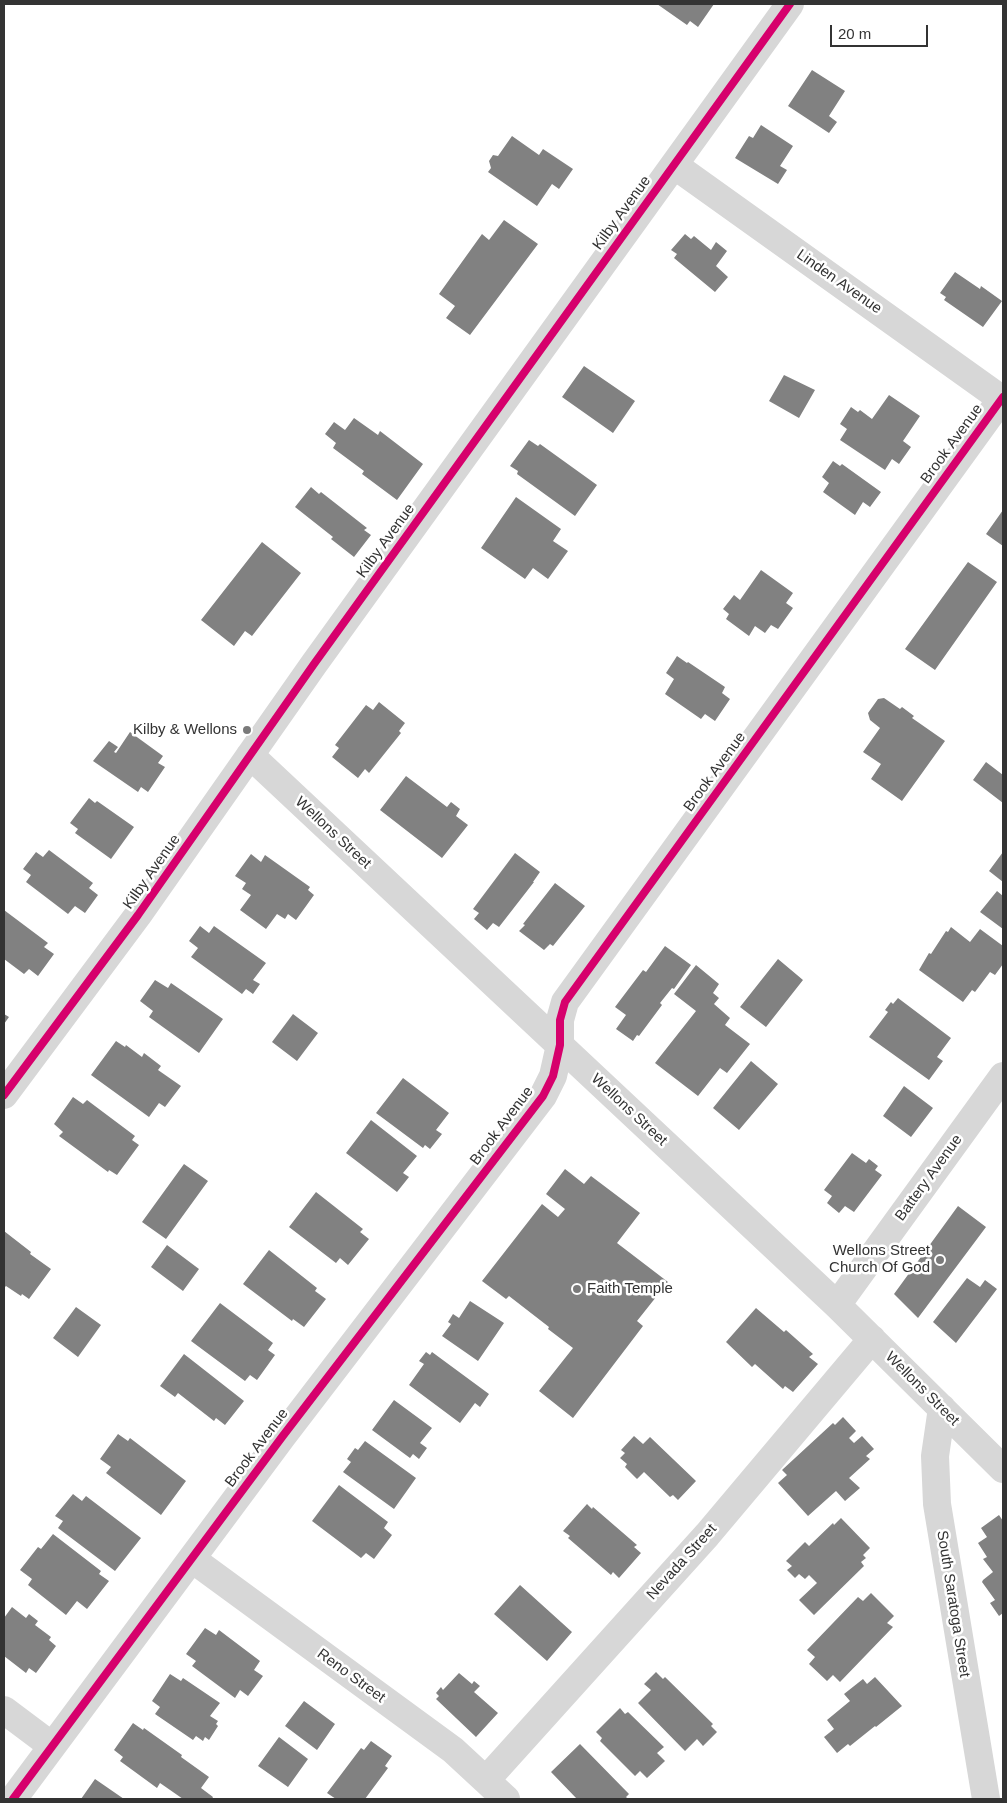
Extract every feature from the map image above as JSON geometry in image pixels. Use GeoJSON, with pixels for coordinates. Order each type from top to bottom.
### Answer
{"type":"FeatureCollection","features":[{"type":"Feature","properties":{"kind":"street","name":"Kilby Avenue"},"geometry":{"type":"LineString","coordinates":[[4,1095],[138,916],[314,664],[790,4]]}},
{"type":"Feature","properties":{"kind":"street","name":"Linden Avenue"},"geometry":{"type":"LineString","coordinates":[[674,165],[1003,398]]}},
{"type":"Feature","properties":{"kind":"street","name":"Brook Avenue"},"geometry":{"type":"LineString","coordinates":[[13,1799],[282,1437],[543,1096],[553,1076],[560,1045],[560,1020],[565,1002],[1003,398]]}},
{"type":"Feature","properties":{"kind":"street","name":"Wellons Street"},"geometry":{"type":"LineString","coordinates":[[250,755],[837,1305],[1003,1469]]}},
{"type":"Feature","properties":{"kind":"street","name":"Battery Avenue"},"geometry":{"type":"LineString","coordinates":[[837,1305],[1003,1076]]}},
{"type":"Feature","properties":{"kind":"street","name":"Nevada Street"},"geometry":{"type":"LineString","coordinates":[[486,1780],[707,1535],[872,1339]]}},
{"type":"Feature","properties":{"kind":"street","name":"South Saratoga Street"},"geometry":{"type":"LineString","coordinates":[[942,1408],[935,1456],[937,1504],[986,1799]]}},
{"type":"Feature","properties":{"kind":"street","name":"Reno Street"},"geometry":{"type":"LineString","coordinates":[[192,1558],[453,1750],[506,1799]]}},
{"type":"Feature","properties":{"kind":"street"},"geometry":{"type":"LineString","coordinates":[[4,1710],[52,1746]]}},
{"type":"Feature","properties":{"kind":"building"},"geometry":{"type":"Polygon","coordinates":[[[657,4],[714,4],[698,27],[690,21],[687,25],[657,4]]]}},
{"type":"Feature","properties":{"kind":"building"},"geometry":{"type":"Polygon","coordinates":[[[812,70],[845,91],[829,116],[837,122],[829,133],[788,106],[812,70]]]}},
{"type":"Feature","properties":{"kind":"building"},"geometry":{"type":"Polygon","coordinates":[[[761,125],[793,146],[780,166],[787,170],[778,184],[735,158],[749,136],[753,138],[761,125]]]}},
{"type":"Feature","properties":{"kind":"building"},"geometry":{"type":"Polygon","coordinates":[[[512,136],[539,155],[543,149],[573,169],[559,189],[552,184],[537,206],[488,172],[491,168],[489,161],[493,155],[498,156],[512,136]]]}},
{"type":"Feature","properties":{"kind":"building"},"geometry":{"type":"Polygon","coordinates":[[[504,220],[538,244],[470,335],[446,318],[455,306],[439,294],[482,234],[489,240],[504,220]]]}},
{"type":"Feature","properties":{"kind":"building"},"geometry":{"type":"Polygon","coordinates":[[[685,234],[691,239],[694,236],[711,250],[716,242],[727,251],[716,266],[728,277],[715,292],[674,258],[677,254],[671,250],[685,234]]]}},
{"type":"Feature","properties":{"kind":"building"},"geometry":{"type":"Polygon","coordinates":[[[955,272],[980,289],[981,286],[1002,301],[983,327],[944,300],[946,297],[940,293],[955,272]]]}},
{"type":"Feature","properties":{"kind":"building"},"geometry":{"type":"Polygon","coordinates":[[[584,366],[635,401],[613,433],[562,397],[584,366]]]}},
{"type":"Feature","properties":{"kind":"building"},"geometry":{"type":"Polygon","coordinates":[[[784,375],[815,390],[799,418],[769,401],[784,375]]]}},
{"type":"Feature","properties":{"kind":"building"},"geometry":{"type":"Polygon","coordinates":[[[889,395],[920,416],[903,441],[911,447],[899,464],[892,459],[885,470],[840,440],[847,429],[840,424],[851,407],[858,412],[860,410],[872,419],[889,395]]]}},
{"type":"Feature","properties":{"kind":"building"},"geometry":{"type":"Polygon","coordinates":[[[354,418],[378,435],[380,431],[423,464],[397,500],[362,474],[364,471],[333,448],[336,443],[325,434],[334,422],[345,430],[354,418]]]}},
{"type":"Feature","properties":{"kind":"building"},"geometry":{"type":"Polygon","coordinates":[[[529,440],[538,446],[540,444],[597,485],[575,516],[517,474],[518,471],[510,466],[529,440]]]}},
{"type":"Feature","properties":{"kind":"building"},"geometry":{"type":"Polygon","coordinates":[[[833,461],[840,466],[842,464],[881,492],[870,507],[863,502],[855,515],[823,492],[829,483],[822,477],[833,461]]]}},
{"type":"Feature","properties":{"kind":"building"},"geometry":{"type":"Polygon","coordinates":[[[311,487],[319,494],[321,492],[367,528],[364,530],[371,535],[354,557],[331,539],[333,537],[295,507],[311,487]]]}},
{"type":"Feature","properties":{"kind":"building"},"geometry":{"type":"Polygon","coordinates":[[[516,497],[561,529],[553,541],[568,551],[548,579],[533,568],[525,579],[481,548],[516,497]]]}},
{"type":"Feature","properties":{"kind":"building"},"geometry":{"type":"Polygon","coordinates":[[[1003,510],[1003,546],[986,534],[1003,510]]]}},
{"type":"Feature","properties":{"kind":"building"},"geometry":{"type":"Polygon","coordinates":[[[262,542],[301,573],[252,636],[245,631],[234,646],[201,620],[262,542]]]}},
{"type":"Feature","properties":{"kind":"building"},"geometry":{"type":"Polygon","coordinates":[[[968,562],[997,582],[935,670],[905,649],[968,562]]]}},
{"type":"Feature","properties":{"kind":"building"},"geometry":{"type":"Polygon","coordinates":[[[761,570],[793,593],[786,603],[793,608],[778,629],[771,625],[765,633],[755,626],[749,636],[726,619],[729,614],[723,609],[734,595],[740,600],[761,570]]]}},
{"type":"Feature","properties":{"kind":"building"},"geometry":{"type":"Polygon","coordinates":[[[677,656],[725,687],[722,693],[730,699],[715,721],[705,714],[701,719],[665,694],[674,679],[666,673],[677,656]]]}},
{"type":"Feature","properties":{"kind":"building"},"geometry":{"type":"Polygon","coordinates":[[[884,698],[900,709],[902,707],[914,716],[912,718],[945,741],[902,801],[871,779],[881,764],[863,752],[880,728],[870,720],[868,713],[878,699],[884,698]]]}},
{"type":"Feature","properties":{"kind":"building"},"geometry":{"type":"Polygon","coordinates":[[[379,702],[405,723],[399,731],[401,733],[369,773],[365,769],[358,778],[332,757],[339,748],[335,745],[366,705],[373,710],[379,702]]]}},
{"type":"Feature","properties":{"kind":"building"},"geometry":{"type":"Polygon","coordinates":[[[130,732],[163,756],[158,763],[165,767],[148,792],[141,787],[138,792],[93,761],[109,741],[118,747],[114,752],[116,753],[130,732]]]}},
{"type":"Feature","properties":{"kind":"building"},"geometry":{"type":"Polygon","coordinates":[[[986,762],[1003,775],[1003,803],[973,780],[986,762]]]}},
{"type":"Feature","properties":{"kind":"building"},"geometry":{"type":"Polygon","coordinates":[[[406,776],[447,807],[451,802],[460,809],[456,816],[468,825],[442,858],[380,810],[406,776]]]}},
{"type":"Feature","properties":{"kind":"building"},"geometry":{"type":"Polygon","coordinates":[[[89,798],[95,803],[97,801],[134,827],[111,859],[75,833],[78,829],[70,823],[89,798]]]}},
{"type":"Feature","properties":{"kind":"building"},"geometry":{"type":"Polygon","coordinates":[[[49,850],[93,883],[89,888],[98,895],[85,913],[75,906],[68,914],[26,882],[31,875],[23,869],[36,852],[43,857],[49,850]]]}},
{"type":"Feature","properties":{"kind":"building"},"geometry":{"type":"Polygon","coordinates":[[[1003,852],[1003,882],[989,871],[1003,852]]]}},
{"type":"Feature","properties":{"kind":"building"},"geometry":{"type":"Polygon","coordinates":[[[515,853],[540,872],[499,927],[493,923],[487,930],[474,919],[479,913],[473,909],[515,853]]]}},
{"type":"Feature","properties":{"kind":"building"},"geometry":{"type":"Polygon","coordinates":[[[251,854],[261,862],[265,855],[310,887],[308,890],[314,895],[296,920],[288,914],[285,919],[277,914],[266,929],[240,910],[251,895],[242,889],[246,883],[235,876],[251,854]]]}},
{"type":"Feature","properties":{"kind":"building"},"geometry":{"type":"Polygon","coordinates":[[[555,883],[585,906],[553,946],[550,944],[544,950],[519,931],[555,883]]]}},
{"type":"Feature","properties":{"kind":"building"},"geometry":{"type":"Polygon","coordinates":[[[997,891],[1003,896],[1003,929],[980,912],[997,891]]]}},
{"type":"Feature","properties":{"kind":"building"},"geometry":{"type":"Polygon","coordinates":[[[4,910],[48,943],[44,947],[54,954],[38,976],[29,969],[24,974],[4,959],[4,910]]]}},
{"type":"Feature","properties":{"kind":"building"},"geometry":{"type":"Polygon","coordinates":[[[200,926],[209,933],[214,926],[266,963],[253,980],[260,984],[253,994],[246,989],[242,994],[191,957],[198,948],[189,941],[200,926]]]}},
{"type":"Feature","properties":{"kind":"building"},"geometry":{"type":"Polygon","coordinates":[[[951,927],[970,942],[980,929],[1003,946],[1003,964],[995,975],[990,972],[975,992],[972,990],[963,1002],[919,970],[929,953],[931,954],[946,931],[948,932],[951,927]]]}},
{"type":"Feature","properties":{"kind":"building"},"geometry":{"type":"Polygon","coordinates":[[[665,946],[691,965],[674,989],[672,988],[660,1003],[662,1005],[639,1036],[637,1035],[633,1041],[616,1029],[626,1015],[615,1007],[643,970],[646,972],[665,946]]]}},
{"type":"Feature","properties":{"kind":"building"},"geometry":{"type":"Polygon","coordinates":[[[778,959],[803,980],[766,1027],[740,1007],[778,959]]]}},
{"type":"Feature","properties":{"kind":"building"},"geometry":{"type":"Polygon","coordinates":[[[696,965],[719,984],[713,993],[719,998],[714,1004],[730,1018],[725,1025],[750,1044],[727,1073],[720,1068],[698,1096],[655,1063],[696,1011],[674,994],[696,965]]]}},
{"type":"Feature","properties":{"kind":"building"},"geometry":{"type":"Polygon","coordinates":[[[155,980],[168,988],[171,983],[223,1019],[199,1053],[149,1017],[153,1011],[140,1001],[155,980]]]}},
{"type":"Feature","properties":{"kind":"building"},"geometry":{"type":"Polygon","coordinates":[[[898,998],[951,1038],[937,1057],[943,1061],[929,1080],[869,1037],[888,1012],[885,1010],[891,1002],[893,1004],[898,998]]]}},
{"type":"Feature","properties":{"kind":"building"},"geometry":{"type":"Polygon","coordinates":[[[4,1014],[9,1017],[4,1024],[4,1014]]]}},
{"type":"Feature","properties":{"kind":"building"},"geometry":{"type":"Polygon","coordinates":[[[293,1014],[318,1033],[297,1061],[272,1042],[293,1014]]]}},
{"type":"Feature","properties":{"kind":"building"},"geometry":{"type":"Polygon","coordinates":[[[116,1041],[125,1047],[126,1045],[142,1057],[144,1053],[161,1066],[158,1070],[181,1086],[165,1107],[159,1103],[149,1117],[91,1075],[116,1041]]]}},
{"type":"Feature","properties":{"kind":"building"},"geometry":{"type":"Polygon","coordinates":[[[751,1061],[778,1084],[739,1130],[713,1108],[751,1061]]]}},
{"type":"Feature","properties":{"kind":"building"},"geometry":{"type":"Polygon","coordinates":[[[403,1078],[449,1113],[436,1130],[442,1134],[430,1149],[425,1145],[423,1148],[376,1113],[403,1078]]]}},
{"type":"Feature","properties":{"kind":"building"},"geometry":{"type":"Polygon","coordinates":[[[904,1086],[933,1108],[911,1137],[883,1116],[904,1086]]]}},
{"type":"Feature","properties":{"kind":"building"},"geometry":{"type":"Polygon","coordinates":[[[73,1097],[83,1104],[87,1100],[135,1136],[132,1140],[139,1145],[117,1175],[109,1170],[108,1172],[59,1136],[63,1132],[54,1124],[73,1097]]]}},
{"type":"Feature","properties":{"kind":"building"},"geometry":{"type":"Polygon","coordinates":[[[371,1120],[417,1156],[403,1173],[409,1177],[397,1192],[346,1153],[371,1120]]]}},
{"type":"Feature","properties":{"kind":"building"},"geometry":{"type":"Polygon","coordinates":[[[852,1153],[866,1163],[869,1159],[878,1166],[875,1170],[882,1175],[854,1212],[845,1206],[839,1213],[827,1203],[832,1196],[824,1190],[852,1153]]]}},
{"type":"Feature","properties":{"kind":"building"},"geometry":{"type":"Polygon","coordinates":[[[184,1164],[208,1181],[166,1239],[142,1222],[184,1164]]]}},
{"type":"Feature","properties":{"kind":"building","name":"Faith Temple"},"geometry":{"type":"Polygon","coordinates":[[[565,1169],[584,1184],[591,1176],[640,1213],[617,1243],[668,1282],[637,1321],[643,1326],[573,1418],[539,1391],[573,1348],[509,1296],[506,1299],[482,1281],[542,1204],[558,1217],[565,1209],[546,1194],[565,1169]]]}},
{"type":"Feature","properties":{"kind":"building"},"geometry":{"type":"Polygon","coordinates":[[[316,1192],[363,1229],[360,1232],[369,1239],[348,1265],[340,1258],[336,1263],[289,1227],[316,1192]]]}},
{"type":"Feature","properties":{"kind":"building","name":"Wellons Street Church Of God"},"geometry":{"type":"Polygon","coordinates":[[[958,1206],[986,1227],[918,1318],[894,1294],[958,1206]]]}},
{"type":"Feature","properties":{"kind":"building"},"geometry":{"type":"Polygon","coordinates":[[[4,1231],[31,1252],[30,1254],[51,1269],[29,1299],[6,1286],[4,1288],[4,1231]]]}},
{"type":"Feature","properties":{"kind":"building"},"geometry":{"type":"Polygon","coordinates":[[[167,1245],[199,1269],[183,1291],[151,1267],[167,1245]]]}},
{"type":"Feature","properties":{"kind":"building"},"geometry":{"type":"Polygon","coordinates":[[[269,1250],[317,1288],[315,1291],[326,1299],[304,1327],[293,1319],[292,1321],[243,1284],[269,1250]]]}},
{"type":"Feature","properties":{"kind":"building"},"geometry":{"type":"Polygon","coordinates":[[[967,1278],[980,1287],[985,1280],[997,1289],[956,1343],[933,1322],[967,1278]]]}},
{"type":"Feature","properties":{"kind":"building"},"geometry":{"type":"Polygon","coordinates":[[[470,1301],[504,1323],[478,1361],[442,1336],[451,1324],[448,1322],[453,1314],[459,1318],[470,1301]]]}},
{"type":"Feature","properties":{"kind":"building"},"geometry":{"type":"Polygon","coordinates":[[[220,1303],[273,1343],[268,1350],[275,1355],[257,1380],[250,1375],[245,1381],[191,1341],[220,1303]]]}},
{"type":"Feature","properties":{"kind":"building"},"geometry":{"type":"Polygon","coordinates":[[[76,1307],[101,1325],[78,1357],[53,1338],[76,1307]]]}},
{"type":"Feature","properties":{"kind":"building"},"geometry":{"type":"Polygon","coordinates":[[[756,1308],[784,1332],[786,1330],[813,1354],[809,1357],[818,1364],[793,1392],[785,1386],[783,1389],[755,1364],[752,1367],[726,1342],[756,1308]]]}},
{"type":"Feature","properties":{"kind":"building"},"geometry":{"type":"Polygon","coordinates":[[[426,1352],[430,1355],[432,1352],[489,1394],[480,1407],[475,1403],[460,1423],[409,1385],[424,1364],[419,1361],[426,1352]]]}},
{"type":"Feature","properties":{"kind":"building"},"geometry":{"type":"Polygon","coordinates":[[[184,1354],[244,1401],[225,1425],[216,1418],[214,1421],[178,1393],[175,1397],[160,1386],[184,1354]]]}},
{"type":"Feature","properties":{"kind":"building"},"geometry":{"type":"Polygon","coordinates":[[[394,1400],[432,1428],[420,1443],[427,1448],[419,1459],[413,1454],[410,1458],[372,1430],[394,1400]]]}},
{"type":"Feature","properties":{"kind":"building"},"geometry":{"type":"Polygon","coordinates":[[[843,1417],[856,1431],[849,1438],[854,1443],[862,1436],[874,1449],[866,1456],[870,1459],[849,1478],[860,1488],[845,1501],[836,1491],[808,1516],[778,1483],[787,1475],[782,1470],[833,1423],[835,1425],[843,1417]]]}},
{"type":"Feature","properties":{"kind":"building"},"geometry":{"type":"Polygon","coordinates":[[[118,1434],[128,1441],[130,1438],[186,1481],[161,1515],[106,1473],[111,1467],[100,1459],[118,1434]]]}},
{"type":"Feature","properties":{"kind":"building"},"geometry":{"type":"Polygon","coordinates":[[[634,1436],[643,1444],[650,1437],[696,1481],[678,1500],[673,1495],[670,1497],[644,1472],[637,1479],[625,1467],[627,1464],[620,1458],[625,1453],[621,1450],[634,1436]]]}},
{"type":"Feature","properties":{"kind":"building"},"geometry":{"type":"Polygon","coordinates":[[[365,1441],[416,1478],[394,1509],[343,1472],[351,1462],[347,1459],[355,1448],[358,1450],[365,1441]]]}},
{"type":"Feature","properties":{"kind":"building"},"geometry":{"type":"Polygon","coordinates":[[[339,1485],[388,1522],[384,1528],[392,1535],[374,1559],[366,1553],[361,1558],[312,1521],[339,1485]]]}},
{"type":"Feature","properties":{"kind":"building"},"geometry":{"type":"Polygon","coordinates":[[[73,1494],[82,1501],[86,1496],[141,1538],[115,1571],[58,1528],[63,1521],[55,1516],[73,1494]]]}},
{"type":"Feature","properties":{"kind":"building"},"geometry":{"type":"Polygon","coordinates":[[[587,1504],[637,1545],[634,1547],[641,1553],[619,1578],[613,1572],[611,1575],[568,1538],[570,1536],[563,1531],[587,1504]]]}},
{"type":"Feature","properties":{"kind":"building"},"geometry":{"type":"Polygon","coordinates":[[[999,1515],[1003,1521],[1003,1613],[999,1616],[990,1603],[995,1600],[982,1582],[993,1572],[983,1559],[987,1557],[978,1543],[987,1537],[981,1528],[999,1515]]]}},
{"type":"Feature","properties":{"kind":"building"},"geometry":{"type":"Polygon","coordinates":[[[841,1518],[870,1548],[863,1555],[866,1558],[861,1562],[864,1566],[814,1615],[799,1600],[817,1583],[809,1575],[805,1579],[799,1574],[795,1578],[787,1570],[792,1566],[786,1561],[805,1542],[809,1546],[833,1523],[834,1525],[841,1518]]]}},
{"type":"Feature","properties":{"kind":"building"},"geometry":{"type":"Polygon","coordinates":[[[53,1534],[101,1571],[99,1574],[109,1581],[87,1609],[77,1601],[66,1615],[28,1585],[32,1579],[20,1570],[38,1547],[41,1549],[53,1534]]]}},
{"type":"Feature","properties":{"kind":"building"},"geometry":{"type":"Polygon","coordinates":[[[520,1585],[572,1632],[547,1661],[494,1614],[520,1585]]]}},
{"type":"Feature","properties":{"kind":"building"},"geometry":{"type":"Polygon","coordinates":[[[871,1593],[894,1616],[887,1623],[893,1627],[840,1682],[833,1675],[827,1681],[809,1664],[815,1657],[807,1650],[858,1597],[863,1601],[871,1593]]]}},
{"type":"Feature","properties":{"kind":"building"},"geometry":{"type":"Polygon","coordinates":[[[12,1607],[26,1618],[29,1614],[38,1621],[35,1625],[51,1637],[49,1640],[56,1646],[36,1673],[29,1668],[26,1673],[4,1656],[4,1618],[12,1607]]]}},
{"type":"Feature","properties":{"kind":"building"},"geometry":{"type":"Polygon","coordinates":[[[205,1628],[216,1635],[219,1630],[260,1661],[254,1670],[263,1676],[248,1696],[240,1690],[235,1698],[192,1666],[196,1661],[186,1654],[205,1628]]]}},
{"type":"Feature","properties":{"kind":"building"},"geometry":{"type":"Polygon","coordinates":[[[656,1672],[663,1679],[665,1677],[713,1724],[711,1726],[717,1732],[703,1746],[697,1739],[685,1751],[638,1703],[651,1690],[644,1684],[656,1672]]]}},
{"type":"Feature","properties":{"kind":"building"},"geometry":{"type":"Polygon","coordinates":[[[459,1673],[472,1684],[474,1681],[480,1686],[474,1692],[498,1713],[476,1737],[436,1699],[439,1696],[436,1693],[441,1687],[443,1690],[459,1673]]]}},
{"type":"Feature","properties":{"kind":"building"},"geometry":{"type":"Polygon","coordinates":[[[170,1674],[181,1681],[183,1678],[220,1703],[210,1716],[218,1721],[216,1724],[218,1726],[209,1740],[205,1737],[203,1741],[196,1736],[193,1740],[155,1714],[160,1707],[152,1701],[170,1674]]]}},
{"type":"Feature","properties":{"kind":"building"},"geometry":{"type":"Polygon","coordinates":[[[875,1677],[902,1706],[850,1746],[848,1744],[837,1753],[824,1737],[834,1729],[827,1720],[850,1701],[844,1694],[863,1679],[867,1684],[875,1677]]]}},
{"type":"Feature","properties":{"kind":"building"},"geometry":{"type":"Polygon","coordinates":[[[304,1701],[335,1724],[317,1750],[285,1726],[304,1701]]]}},
{"type":"Feature","properties":{"kind":"building"},"geometry":{"type":"Polygon","coordinates":[[[620,1708],[625,1714],[628,1712],[664,1747],[657,1753],[665,1761],[647,1778],[640,1771],[635,1776],[600,1741],[602,1738],[596,1732],[620,1708]]]}},
{"type":"Feature","properties":{"kind":"building"},"geometry":{"type":"Polygon","coordinates":[[[133,1723],[143,1730],[144,1728],[182,1755],[181,1757],[209,1777],[201,1788],[213,1797],[212,1799],[183,1799],[160,1783],[157,1788],[120,1761],[123,1757],[114,1750],[133,1723]]]}},
{"type":"Feature","properties":{"kind":"building"},"geometry":{"type":"Polygon","coordinates":[[[279,1737],[308,1759],[288,1787],[258,1766],[279,1737]]]}},
{"type":"Feature","properties":{"kind":"building"},"geometry":{"type":"Polygon","coordinates":[[[371,1741],[392,1756],[385,1766],[388,1768],[365,1799],[336,1799],[327,1793],[361,1748],[364,1750],[371,1741]]]}},
{"type":"Feature","properties":{"kind":"building"},"geometry":{"type":"Polygon","coordinates":[[[580,1744],[629,1794],[626,1797],[628,1799],[577,1799],[551,1772],[580,1744]]]}},
{"type":"Feature","properties":{"kind":"building"},"geometry":{"type":"Polygon","coordinates":[[[95,1779],[124,1799],[81,1799],[95,1779]]]}},
{"type":"Feature","properties":{"kind":"cycle path"},"geometry":{"type":"LineString","coordinates":[[4,1095],[138,915],[314,664],[790,4]]}},
{"type":"Feature","properties":{"kind":"cycle path"},"geometry":{"type":"LineString","coordinates":[[13,1799],[282,1437],[543,1096],[553,1076],[560,1045],[560,1020],[565,1002],[1003,397]]}},
{"type":"Feature","properties":{"kind":"place","name":"Kilby & Wellons"},"geometry":{"type":"Point","coordinates":[247,730]}},
{"type":"Feature","properties":{"kind":"place","name":"Wellons Street Church Of God"},"geometry":{"type":"Point","coordinates":[940,1260]}},
{"type":"Feature","properties":{"kind":"place","name":"Faith Temple"},"geometry":{"type":"Point","coordinates":[577,1289]}}]}
